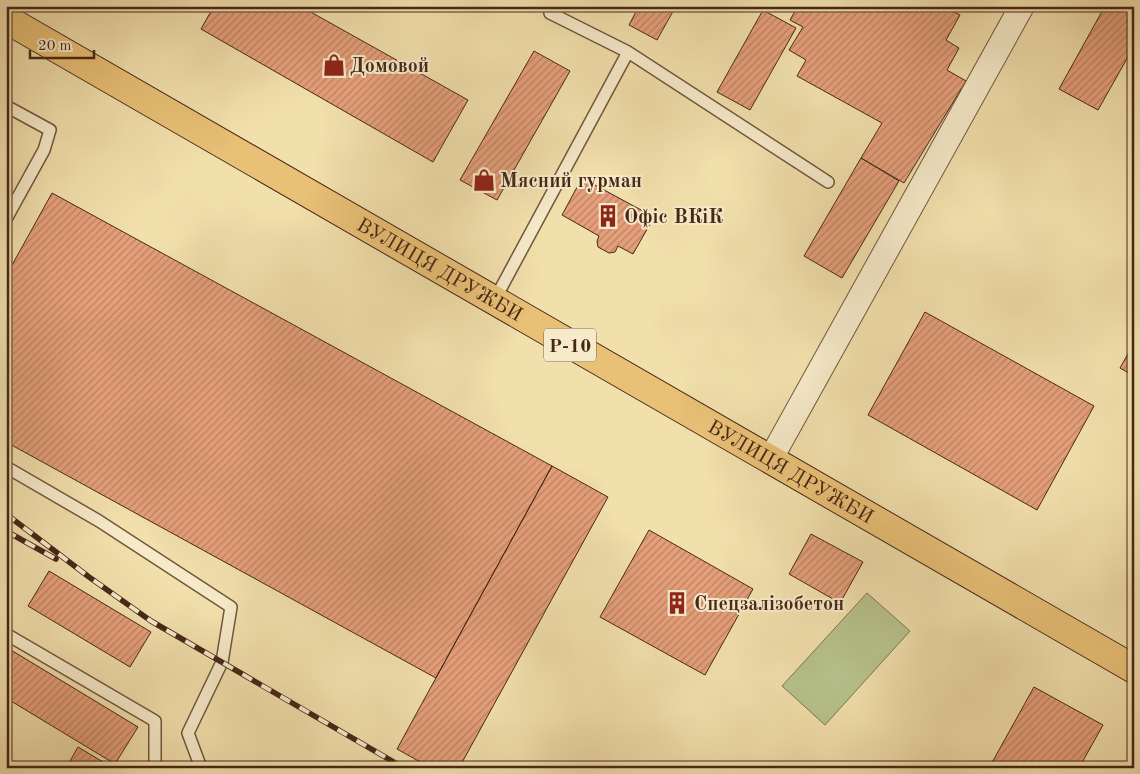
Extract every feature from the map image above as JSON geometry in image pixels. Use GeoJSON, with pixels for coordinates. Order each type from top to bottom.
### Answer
{"type":"FeatureCollection","features":[{"type":"Feature","properties":{"kind":"main road","name":"ВУЛИЦЯ ДРУЖБИ"},"geometry":{"type":"LineString","coordinates":[[6,19],[1134,669]]}},
{"type":"Feature","properties":{"kind":"street"},"geometry":{"type":"LineString","coordinates":[[770,460],[1022,6]]}},
{"type":"Feature","properties":{"kind":"lane"},"geometry":{"type":"LineString","coordinates":[[550,12],[628,52],[828,182]]}},
{"type":"Feature","properties":{"kind":"lane"},"geometry":{"type":"LineString","coordinates":[[494,301],[628,52]]}},
{"type":"Feature","properties":{"kind":"lane"},"geometry":{"type":"LineString","coordinates":[[6,106],[50,130],[44,150],[6,219]]}},
{"type":"Feature","properties":{"kind":"lane"},"geometry":{"type":"LineString","coordinates":[[6,467],[99,521],[231,607],[222,662],[188,733],[201,768]]}},
{"type":"Feature","properties":{"kind":"lane"},"geometry":{"type":"LineString","coordinates":[[6,634],[156,721],[155,768]]}},
{"type":"Feature","properties":{"kind":"green space"},"geometry":{"type":"Polygon","coordinates":[[[867,593],[910,631],[825,725],[782,686],[867,593]]]}},
{"type":"Feature","properties":{"kind":"building","name":"Домовой"},"geometry":{"type":"Polygon","coordinates":[[[214,6],[300,6],[468,100],[433,162],[201,29],[214,6]]]}},
{"type":"Feature","properties":{"kind":"building"},"geometry":{"type":"Polygon","coordinates":[[[639,6],[676,6],[657,40],[629,25],[639,6]]]}},
{"type":"Feature","properties":{"kind":"building"},"geometry":{"type":"Polygon","coordinates":[[[798,6],[953,6],[950,10],[960,15],[946,40],[959,48],[947,70],[966,81],[904,183],[861,158],[882,123],[797,76],[806,60],[789,50],[803,27],[790,20],[798,6]]]}},
{"type":"Feature","properties":{"kind":"building"},"geometry":{"type":"Polygon","coordinates":[[[1105,6],[1118,6],[1134,15],[1134,46],[1098,110],[1059,89],[1105,6]]]}},
{"type":"Feature","properties":{"kind":"building"},"geometry":{"type":"Polygon","coordinates":[[[763,10],[796,28],[750,110],[717,92],[763,10]]]}},
{"type":"Feature","properties":{"kind":"building"},"geometry":{"type":"Polygon","coordinates":[[[534,51],[570,71],[497,200],[460,180],[534,51]]]}},
{"type":"Feature","properties":{"kind":"building"},"geometry":{"type":"Polygon","coordinates":[[[861,158],[899,181],[842,278],[804,256],[861,158]]]}},
{"type":"Feature","properties":{"kind":"building","name":"Офіс ВКіК"},"geometry":{"type":"Polygon","coordinates":[[[582,178],[654,217],[633,254],[618,246],[615,252],[609,253],[598,247],[597,241],[599,236],[562,215],[582,178]]]}},
{"type":"Feature","properties":{"kind":"building"},"geometry":{"type":"Polygon","coordinates":[[[52,193],[552,466],[436,678],[6,442],[6,276],[52,193]]]}},
{"type":"Feature","properties":{"kind":"building"},"geometry":{"type":"Polygon","coordinates":[[[925,312],[1094,406],[1037,510],[868,415],[925,312]]]}},
{"type":"Feature","properties":{"kind":"building"},"geometry":{"type":"Polygon","coordinates":[[[1134,343],[1134,376],[1120,368],[1134,343]]]}},
{"type":"Feature","properties":{"kind":"building"},"geometry":{"type":"Polygon","coordinates":[[[552,466],[608,497],[459,768],[431,768],[397,749],[552,466]]]}},
{"type":"Feature","properties":{"kind":"building","name":"Спецзалізобетон"},"geometry":{"type":"Polygon","coordinates":[[[649,530],[753,589],[705,675],[600,617],[649,530]]]}},
{"type":"Feature","properties":{"kind":"building"},"geometry":{"type":"Polygon","coordinates":[[[811,534],[863,562],[840,603],[789,574],[811,534]]]}},
{"type":"Feature","properties":{"kind":"building"},"geometry":{"type":"Polygon","coordinates":[[[49,571],[151,632],[130,667],[28,606],[49,571]]]}},
{"type":"Feature","properties":{"kind":"building"},"geometry":{"type":"Polygon","coordinates":[[[6,647],[138,727],[115,764],[6,698],[6,647]]]}},
{"type":"Feature","properties":{"kind":"building"},"geometry":{"type":"Polygon","coordinates":[[[1034,687],[1103,725],[1079,768],[989,768],[1034,687]]]}},
{"type":"Feature","properties":{"kind":"building"},"geometry":{"type":"Polygon","coordinates":[[[78,747],[113,768],[66,768],[78,747]]]}},
{"type":"Feature","properties":{"kind":"railway"},"geometry":{"type":"LineString","coordinates":[[6,514],[151,621],[404,768]]}},
{"type":"Feature","properties":{"kind":"railway"},"geometry":{"type":"LineString","coordinates":[[6,531],[56,559]]}},
{"type":"Feature","properties":{"kind":"place","name":"Домовой"},"geometry":{"type":"Point","coordinates":[334,65]}},
{"type":"Feature","properties":{"kind":"place","name":"Мясний гурман"},"geometry":{"type":"Point","coordinates":[484,180]}},
{"type":"Feature","properties":{"kind":"place","name":"Офіс ВКіК"},"geometry":{"type":"Point","coordinates":[608,216]}},
{"type":"Feature","properties":{"kind":"place","name":"Спецзалізобетон"},"geometry":{"type":"Point","coordinates":[677,603]}}]}
